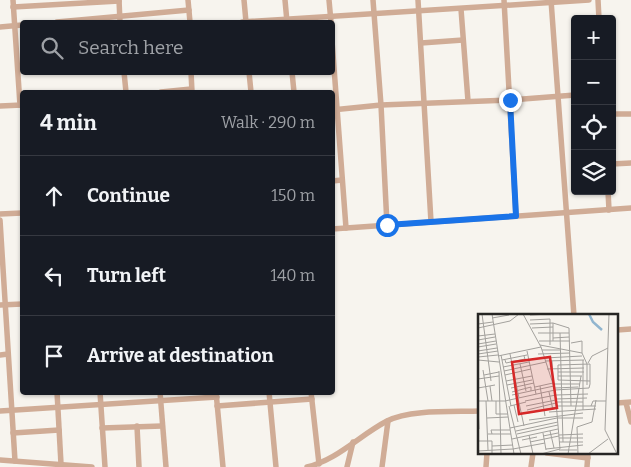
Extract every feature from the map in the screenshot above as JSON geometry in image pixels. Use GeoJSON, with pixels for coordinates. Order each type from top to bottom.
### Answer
{"type":"FeatureCollection","features":[{"type":"Feature","properties":{"kind":"street"},"geometry":{"type":"LineString","coordinates":[[13,0],[20,94]]}},
{"type":"Feature","properties":{"kind":"street"},"geometry":{"type":"LineString","coordinates":[[13,7],[32,3],[119,0],[120,20],[189,10]]}},
{"type":"Feature","properties":{"kind":"street"},"geometry":{"type":"LineString","coordinates":[[188,0],[190,20]]}},
{"type":"Feature","properties":{"kind":"street"},"geometry":{"type":"LineString","coordinates":[[244,0],[246,20]]}},
{"type":"Feature","properties":{"kind":"street"},"geometry":{"type":"LineString","coordinates":[[285,0],[286,20],[331,19],[374,14],[461,9],[504,3],[589,0]]}},
{"type":"Feature","properties":{"kind":"street"},"geometry":{"type":"LineString","coordinates":[[329,0],[331,19]]}},
{"type":"Feature","properties":{"kind":"street"},"geometry":{"type":"LineString","coordinates":[[373,0],[387,225]]}},
{"type":"Feature","properties":{"kind":"street"},"geometry":{"type":"LineString","coordinates":[[418,0],[431,222]]}},
{"type":"Feature","properties":{"kind":"street"},"geometry":{"type":"LineString","coordinates":[[598,0],[599,15]]}},
{"type":"Feature","properties":{"kind":"street"},"geometry":{"type":"LineString","coordinates":[[551,1],[574,314]]}},
{"type":"Feature","properties":{"kind":"street"},"geometry":{"type":"LineString","coordinates":[[504,3],[516,216]]}},
{"type":"Feature","properties":{"kind":"street"},"geometry":{"type":"LineString","coordinates":[[461,9],[468,101]]}},
{"type":"Feature","properties":{"kind":"street"},"geometry":{"type":"LineString","coordinates":[[0,27],[20,25]]}},
{"type":"Feature","properties":{"kind":"street"},"geometry":{"type":"LineString","coordinates":[[421,43],[463,40]]}},
{"type":"Feature","properties":{"kind":"street"},"geometry":{"type":"LineString","coordinates":[[124,75],[126,90]]}},
{"type":"Feature","properties":{"kind":"street"},"geometry":{"type":"LineString","coordinates":[[191,75],[191,90]]}},
{"type":"Feature","properties":{"kind":"street"},"geometry":{"type":"LineString","coordinates":[[250,75],[251,90]]}},
{"type":"Feature","properties":{"kind":"street"},"geometry":{"type":"LineString","coordinates":[[292,75],[294,90]]}},
{"type":"Feature","properties":{"kind":"street"},"geometry":{"type":"LineString","coordinates":[[333,75],[334,90]]}},
{"type":"Feature","properties":{"kind":"street"},"geometry":{"type":"LineString","coordinates":[[346,228],[335,110],[424,102],[510,100],[571,95]]}},
{"type":"Feature","properties":{"kind":"street"},"geometry":{"type":"LineString","coordinates":[[0,106],[20,105]]}},
{"type":"Feature","properties":{"kind":"street"},"geometry":{"type":"LineString","coordinates":[[616,114],[631,114]]}},
{"type":"Feature","properties":{"kind":"street"},"geometry":{"type":"LineString","coordinates":[[616,164],[631,163]]}},
{"type":"Feature","properties":{"kind":"street"},"geometry":{"type":"LineString","coordinates":[[335,181],[342,180]]}},
{"type":"Feature","properties":{"kind":"street"},"geometry":{"type":"LineString","coordinates":[[608,195],[609,210]]}},
{"type":"Feature","properties":{"kind":"street"},"geometry":{"type":"LineString","coordinates":[[335,229],[631,208]]}},
{"type":"Feature","properties":{"kind":"street"},"geometry":{"type":"LineString","coordinates":[[0,214],[20,213]]}},
{"type":"Feature","properties":{"kind":"street"},"geometry":{"type":"LineString","coordinates":[[0,220],[3,305],[15,461]]}},
{"type":"Feature","properties":{"kind":"street"},"geometry":{"type":"LineString","coordinates":[[3,305],[20,304]]}},
{"type":"Feature","properties":{"kind":"street"},"geometry":{"type":"LineString","coordinates":[[618,330],[631,329]]}},
{"type":"Feature","properties":{"kind":"street"},"geometry":{"type":"LineString","coordinates":[[0,355],[8,354]]}},
{"type":"Feature","properties":{"kind":"street"},"geometry":{"type":"LineString","coordinates":[[57,395],[61,464]]}},
{"type":"Feature","properties":{"kind":"street"},"geometry":{"type":"LineString","coordinates":[[100,395],[105,467]]}},
{"type":"Feature","properties":{"kind":"street"},"geometry":{"type":"LineString","coordinates":[[160,395],[166,467]]}},
{"type":"Feature","properties":{"kind":"street"},"geometry":{"type":"LineString","coordinates":[[0,412],[217,395],[222,467]]}},
{"type":"Feature","properties":{"kind":"street"},"geometry":{"type":"LineString","coordinates":[[268,395],[276,467]]}},
{"type":"Feature","properties":{"kind":"street"},"geometry":{"type":"LineString","coordinates":[[217,406],[269,403],[311,396],[319,464]]}},
{"type":"Feature","properties":{"kind":"street"},"geometry":{"type":"LineString","coordinates":[[629,402],[631,422]]}},
{"type":"Feature","properties":{"kind":"street"},"geometry":{"type":"LineString","coordinates":[[307,467],[319,464],[388,420],[418,414],[478,411]]}},
{"type":"Feature","properties":{"kind":"street"},"geometry":{"type":"LineString","coordinates":[[382,467],[388,420]]}},
{"type":"Feature","properties":{"kind":"street"},"geometry":{"type":"LineString","coordinates":[[137,426],[139,467]]}},
{"type":"Feature","properties":{"kind":"street"},"geometry":{"type":"LineString","coordinates":[[102,428],[162,426]]}},
{"type":"Feature","properties":{"kind":"street"},"geometry":{"type":"LineString","coordinates":[[14,433],[59,430]]}},
{"type":"Feature","properties":{"kind":"street"},"geometry":{"type":"LineString","coordinates":[[348,467],[353,442]]}},
{"type":"Feature","properties":{"kind":"street"},"geometry":{"type":"LineString","coordinates":[[486,467],[487,454]]}},
{"type":"Feature","properties":{"kind":"street"},"geometry":{"type":"LineString","coordinates":[[531,467],[532,454]]}},
{"type":"Feature","properties":{"kind":"street"},"geometry":{"type":"LineString","coordinates":[[561,454],[588,456],[587,467]]}},
{"type":"Feature","properties":{"kind":"street"},"geometry":{"type":"LineString","coordinates":[[0,460],[31,464],[92,467]]}},
{"type":"Feature","properties":{"kind":"route"},"geometry":{"type":"LineString","coordinates":[[387,225],[516,216],[510,100]]}}]}
